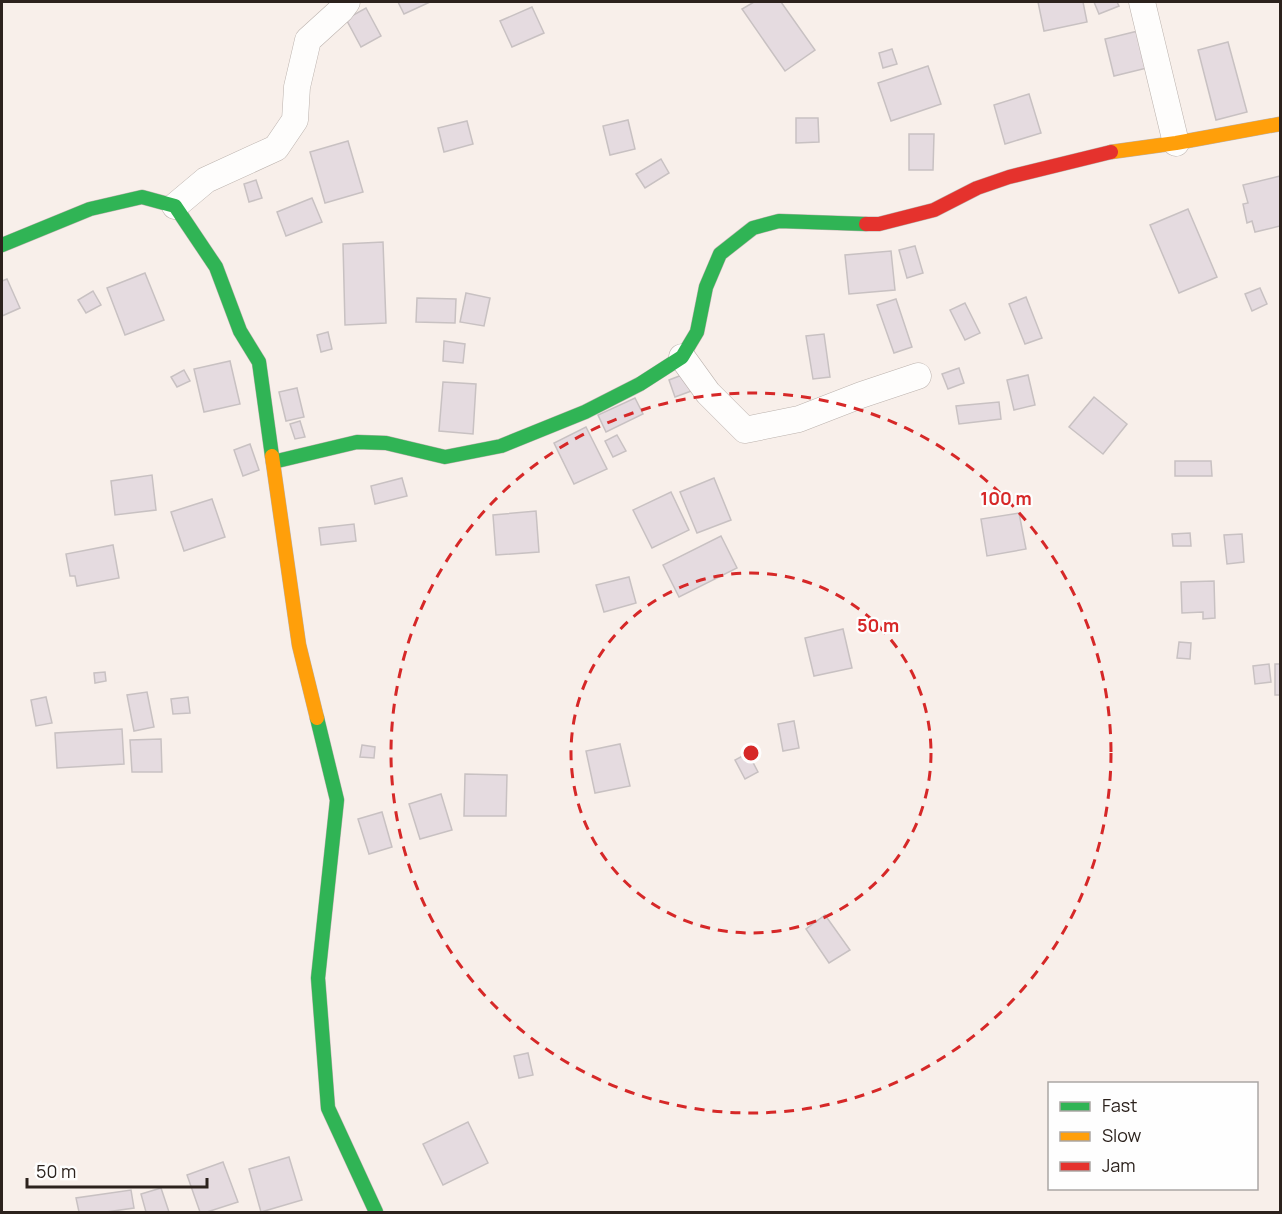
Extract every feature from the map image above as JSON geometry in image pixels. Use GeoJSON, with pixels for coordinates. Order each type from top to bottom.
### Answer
{"type":"FeatureCollection","features":[{"type":"Feature","properties":{"kind":"street"},"geometry":{"type":"LineString","coordinates":[[175,206],[206,180],[276,148],[295,120],[297,87],[308,40],[347,2]]}},
{"type":"Feature","properties":{"kind":"street"},"geometry":{"type":"LineString","coordinates":[[1142,2],[1176,143]]}},
{"type":"Feature","properties":{"kind":"street"},"geometry":{"type":"LineString","coordinates":[[273,462],[357,442],[386,444],[445,457],[501,446],[585,412],[640,384],[682,357],[697,332],[706,287],[720,254],[753,228],[779,221],[879,224],[934,210],[976,188],[1009,177],[1120,150],[1176,143],[1281,124]]}},
{"type":"Feature","properties":{"kind":"street"},"geometry":{"type":"LineString","coordinates":[[2,245],[90,209],[142,197],[175,206],[216,267],[240,331],[259,362],[299,645],[337,800],[318,978],[328,1108],[375,1212]]}},
{"type":"Feature","properties":{"kind":"street"},"geometry":{"type":"LineString","coordinates":[[682,357],[708,393],[745,430],[799,419],[918,376]]}},
{"type":"Feature","properties":{"kind":"building"},"geometry":{"type":"Polygon","coordinates":[[[398,2],[430,2],[404,14],[398,2]]]}},
{"type":"Feature","properties":{"kind":"building"},"geometry":{"type":"Polygon","coordinates":[[[754,2],[781,2],[815,50],[785,71],[742,9],[754,2]]]}},
{"type":"Feature","properties":{"kind":"building"},"geometry":{"type":"Polygon","coordinates":[[[1038,2],[1083,2],[1087,22],[1044,31],[1038,2]]]}},
{"type":"Feature","properties":{"kind":"building"},"geometry":{"type":"Polygon","coordinates":[[[1094,2],[1117,2],[1119,6],[1099,14],[1094,2]]]}},
{"type":"Feature","properties":{"kind":"building"},"geometry":{"type":"Polygon","coordinates":[[[532,7],[544,33],[512,47],[500,21],[532,7]]]}},
{"type":"Feature","properties":{"kind":"building"},"geometry":{"type":"Polygon","coordinates":[[[366,8],[381,36],[361,47],[346,19],[366,8]]]}},
{"type":"Feature","properties":{"kind":"building"},"geometry":{"type":"Polygon","coordinates":[[[1142,30],[1151,67],[1114,76],[1105,39],[1142,30]]]}},
{"type":"Feature","properties":{"kind":"building"},"geometry":{"type":"Polygon","coordinates":[[[1228,42],[1247,112],[1216,120],[1198,50],[1228,42]]]}},
{"type":"Feature","properties":{"kind":"building"},"geometry":{"type":"Polygon","coordinates":[[[892,49],[897,64],[883,68],[879,53],[892,49]]]}},
{"type":"Feature","properties":{"kind":"building"},"geometry":{"type":"Polygon","coordinates":[[[928,66],[941,104],[891,121],[878,83],[928,66]]]}},
{"type":"Feature","properties":{"kind":"building"},"geometry":{"type":"Polygon","coordinates":[[[1029,94],[1041,133],[1005,144],[994,105],[1029,94]]]}},
{"type":"Feature","properties":{"kind":"building"},"geometry":{"type":"Polygon","coordinates":[[[796,118],[818,118],[819,142],[796,143],[796,118]]]}},
{"type":"Feature","properties":{"kind":"building"},"geometry":{"type":"Polygon","coordinates":[[[628,120],[635,149],[610,155],[603,126],[628,120]]]}},
{"type":"Feature","properties":{"kind":"building"},"geometry":{"type":"Polygon","coordinates":[[[467,121],[473,144],[444,152],[438,128],[467,121]]]}},
{"type":"Feature","properties":{"kind":"building"},"geometry":{"type":"Polygon","coordinates":[[[909,134],[934,134],[933,170],[909,170],[909,134]]]}},
{"type":"Feature","properties":{"kind":"building"},"geometry":{"type":"Polygon","coordinates":[[[348,141],[363,192],[325,203],[310,152],[348,141]]]}},
{"type":"Feature","properties":{"kind":"building"},"geometry":{"type":"Polygon","coordinates":[[[661,159],[669,173],[645,188],[636,174],[661,159]]]}},
{"type":"Feature","properties":{"kind":"building"},"geometry":{"type":"Polygon","coordinates":[[[1280,176],[1280,226],[1255,232],[1252,221],[1247,223],[1243,204],[1248,203],[1243,185],[1280,176]]]}},
{"type":"Feature","properties":{"kind":"building"},"geometry":{"type":"Polygon","coordinates":[[[256,180],[262,198],[249,202],[244,184],[256,180]]]}},
{"type":"Feature","properties":{"kind":"building"},"geometry":{"type":"Polygon","coordinates":[[[312,198],[322,222],[286,236],[277,212],[312,198]]]}},
{"type":"Feature","properties":{"kind":"building"},"geometry":{"type":"Polygon","coordinates":[[[1188,209],[1217,277],[1179,293],[1150,225],[1188,209]]]}},
{"type":"Feature","properties":{"kind":"building"},"geometry":{"type":"Polygon","coordinates":[[[383,242],[386,323],[345,325],[343,244],[383,242]]]}},
{"type":"Feature","properties":{"kind":"building"},"geometry":{"type":"Polygon","coordinates":[[[915,246],[923,273],[907,278],[899,250],[915,246]]]}},
{"type":"Feature","properties":{"kind":"building"},"geometry":{"type":"Polygon","coordinates":[[[891,251],[895,290],[849,294],[845,255],[891,251]]]}},
{"type":"Feature","properties":{"kind":"building"},"geometry":{"type":"Polygon","coordinates":[[[145,273],[164,320],[125,335],[107,288],[145,273]]]}},
{"type":"Feature","properties":{"kind":"building"},"geometry":{"type":"Polygon","coordinates":[[[7,279],[20,308],[2,316],[2,281],[7,279]]]}},
{"type":"Feature","properties":{"kind":"building"},"geometry":{"type":"Polygon","coordinates":[[[1260,288],[1267,304],[1252,311],[1245,294],[1260,288]]]}},
{"type":"Feature","properties":{"kind":"building"},"geometry":{"type":"Polygon","coordinates":[[[93,291],[101,305],[86,313],[78,300],[93,291]]]}},
{"type":"Feature","properties":{"kind":"building"},"geometry":{"type":"Polygon","coordinates":[[[466,293],[490,298],[484,326],[460,322],[466,293]]]}},
{"type":"Feature","properties":{"kind":"building"},"geometry":{"type":"Polygon","coordinates":[[[1026,297],[1042,338],[1025,344],[1009,304],[1026,297]]]}},
{"type":"Feature","properties":{"kind":"building"},"geometry":{"type":"Polygon","coordinates":[[[417,298],[456,299],[455,323],[416,322],[417,298]]]}},
{"type":"Feature","properties":{"kind":"building"},"geometry":{"type":"Polygon","coordinates":[[[896,299],[912,347],[894,353],[877,305],[896,299]]]}},
{"type":"Feature","properties":{"kind":"building"},"geometry":{"type":"Polygon","coordinates":[[[965,303],[980,333],[965,340],[950,310],[965,303]]]}},
{"type":"Feature","properties":{"kind":"building"},"geometry":{"type":"Polygon","coordinates":[[[328,332],[332,349],[321,352],[317,335],[328,332]]]}},
{"type":"Feature","properties":{"kind":"building"},"geometry":{"type":"Polygon","coordinates":[[[824,334],[830,377],[813,379],[806,336],[824,334]]]}},
{"type":"Feature","properties":{"kind":"building"},"geometry":{"type":"Polygon","coordinates":[[[444,341],[465,344],[463,363],[443,361],[444,341]]]}},
{"type":"Feature","properties":{"kind":"building"},"geometry":{"type":"Polygon","coordinates":[[[230,361],[240,404],[204,412],[194,369],[230,361]]]}},
{"type":"Feature","properties":{"kind":"building"},"geometry":{"type":"Polygon","coordinates":[[[959,368],[964,383],[948,389],[942,374],[959,368]]]}},
{"type":"Feature","properties":{"kind":"building"},"geometry":{"type":"Polygon","coordinates":[[[184,370],[190,381],[177,387],[171,377],[184,370]]]}},
{"type":"Feature","properties":{"kind":"building"},"geometry":{"type":"Polygon","coordinates":[[[687,373],[694,390],[675,397],[669,380],[687,373]]]}},
{"type":"Feature","properties":{"kind":"building"},"geometry":{"type":"Polygon","coordinates":[[[1028,375],[1035,405],[1014,410],[1007,380],[1028,375]]]}},
{"type":"Feature","properties":{"kind":"building"},"geometry":{"type":"Polygon","coordinates":[[[443,382],[476,384],[473,434],[439,431],[443,382]]]}},
{"type":"Feature","properties":{"kind":"building"},"geometry":{"type":"Polygon","coordinates":[[[297,388],[304,417],[286,421],[279,392],[297,388]]]}},
{"type":"Feature","properties":{"kind":"building"},"geometry":{"type":"Polygon","coordinates":[[[1094,397],[1127,424],[1103,454],[1069,427],[1094,397]]]}},
{"type":"Feature","properties":{"kind":"building"},"geometry":{"type":"Polygon","coordinates":[[[635,398],[643,414],[606,432],[598,415],[635,398]]]}},
{"type":"Feature","properties":{"kind":"building"},"geometry":{"type":"Polygon","coordinates":[[[999,402],[1001,419],[959,424],[956,406],[999,402]]]}},
{"type":"Feature","properties":{"kind":"building"},"geometry":{"type":"Polygon","coordinates":[[[300,421],[305,437],[295,439],[290,424],[300,421]]]}},
{"type":"Feature","properties":{"kind":"building"},"geometry":{"type":"Polygon","coordinates":[[[586,427],[607,469],[574,484],[554,443],[586,427]]]}},
{"type":"Feature","properties":{"kind":"building"},"geometry":{"type":"Polygon","coordinates":[[[617,435],[626,451],[613,457],[605,441],[617,435]]]}},
{"type":"Feature","properties":{"kind":"building"},"geometry":{"type":"Polygon","coordinates":[[[250,444],[259,470],[243,476],[234,450],[250,444]]]}},
{"type":"Feature","properties":{"kind":"building"},"geometry":{"type":"Polygon","coordinates":[[[1175,461],[1211,461],[1212,476],[1175,476],[1175,461]]]}},
{"type":"Feature","properties":{"kind":"building"},"geometry":{"type":"Polygon","coordinates":[[[152,475],[156,510],[115,515],[111,481],[152,475]]]}},
{"type":"Feature","properties":{"kind":"building"},"geometry":{"type":"Polygon","coordinates":[[[402,478],[407,496],[375,504],[371,486],[402,478]]]}},
{"type":"Feature","properties":{"kind":"building"},"geometry":{"type":"Polygon","coordinates":[[[714,478],[731,520],[697,533],[680,492],[714,478]]]}},
{"type":"Feature","properties":{"kind":"building"},"geometry":{"type":"Polygon","coordinates":[[[671,492],[689,530],[652,548],[633,510],[671,492]]]}},
{"type":"Feature","properties":{"kind":"building"},"geometry":{"type":"Polygon","coordinates":[[[212,499],[225,537],[184,551],[171,512],[212,499]]]}},
{"type":"Feature","properties":{"kind":"building"},"geometry":{"type":"Polygon","coordinates":[[[536,511],[539,552],[496,555],[493,515],[536,511]]]}},
{"type":"Feature","properties":{"kind":"building"},"geometry":{"type":"Polygon","coordinates":[[[1019,513],[1026,549],[987,556],[981,519],[1019,513]]]}},
{"type":"Feature","properties":{"kind":"building"},"geometry":{"type":"Polygon","coordinates":[[[354,524],[356,541],[321,545],[319,528],[354,524]]]}},
{"type":"Feature","properties":{"kind":"building"},"geometry":{"type":"Polygon","coordinates":[[[1190,533],[1191,546],[1173,546],[1172,534],[1190,533]]]}},
{"type":"Feature","properties":{"kind":"building"},"geometry":{"type":"Polygon","coordinates":[[[1242,534],[1244,562],[1227,564],[1224,535],[1242,534]]]}},
{"type":"Feature","properties":{"kind":"building"},"geometry":{"type":"Polygon","coordinates":[[[721,536],[737,568],[679,597],[663,565],[721,536]]]}},
{"type":"Feature","properties":{"kind":"building"},"geometry":{"type":"Polygon","coordinates":[[[113,545],[119,578],[77,586],[75,576],[70,576],[66,554],[113,545]]]}},
{"type":"Feature","properties":{"kind":"building"},"geometry":{"type":"Polygon","coordinates":[[[629,577],[636,603],[604,612],[596,585],[629,577]]]}},
{"type":"Feature","properties":{"kind":"building"},"geometry":{"type":"Polygon","coordinates":[[[1214,581],[1215,618],[1203,619],[1203,612],[1182,613],[1181,582],[1214,581]]]}},
{"type":"Feature","properties":{"kind":"building"},"geometry":{"type":"Polygon","coordinates":[[[843,629],[852,668],[814,676],[805,638],[843,629]]]}},
{"type":"Feature","properties":{"kind":"building"},"geometry":{"type":"Polygon","coordinates":[[[1179,642],[1191,643],[1190,659],[1177,658],[1179,642]]]}},
{"type":"Feature","properties":{"kind":"building"},"geometry":{"type":"Polygon","coordinates":[[[1269,664],[1271,682],[1255,684],[1253,666],[1269,664]]]}},
{"type":"Feature","properties":{"kind":"building"},"geometry":{"type":"Polygon","coordinates":[[[1275,664],[1280,664],[1280,695],[1275,695],[1275,664]]]}},
{"type":"Feature","properties":{"kind":"building"},"geometry":{"type":"Polygon","coordinates":[[[105,672],[106,681],[95,683],[94,673],[105,672]]]}},
{"type":"Feature","properties":{"kind":"building"},"geometry":{"type":"Polygon","coordinates":[[[147,692],[154,727],[134,731],[127,695],[147,692]]]}},
{"type":"Feature","properties":{"kind":"building"},"geometry":{"type":"Polygon","coordinates":[[[46,697],[52,723],[36,726],[31,700],[46,697]]]}},
{"type":"Feature","properties":{"kind":"building"},"geometry":{"type":"Polygon","coordinates":[[[188,697],[190,713],[173,714],[171,699],[188,697]]]}},
{"type":"Feature","properties":{"kind":"building"},"geometry":{"type":"Polygon","coordinates":[[[794,721],[799,748],[783,751],[778,724],[794,721]]]}},
{"type":"Feature","properties":{"kind":"building"},"geometry":{"type":"Polygon","coordinates":[[[122,729],[124,764],[57,768],[55,733],[122,729]]]}},
{"type":"Feature","properties":{"kind":"building"},"geometry":{"type":"Polygon","coordinates":[[[161,739],[162,772],[132,772],[130,740],[161,739]]]}},
{"type":"Feature","properties":{"kind":"building"},"geometry":{"type":"Polygon","coordinates":[[[620,744],[630,786],[595,793],[586,751],[620,744]]]}},
{"type":"Feature","properties":{"kind":"building"},"geometry":{"type":"Polygon","coordinates":[[[362,745],[375,747],[374,758],[360,757],[362,745]]]}},
{"type":"Feature","properties":{"kind":"building"},"geometry":{"type":"Polygon","coordinates":[[[748,753],[758,772],[745,779],[735,760],[748,753]]]}},
{"type":"Feature","properties":{"kind":"building"},"geometry":{"type":"Polygon","coordinates":[[[465,774],[507,775],[506,816],[464,816],[465,774]]]}},
{"type":"Feature","properties":{"kind":"building"},"geometry":{"type":"Polygon","coordinates":[[[441,794],[452,830],[420,839],[409,804],[441,794]]]}},
{"type":"Feature","properties":{"kind":"building"},"geometry":{"type":"Polygon","coordinates":[[[382,812],[392,847],[369,854],[358,819],[382,812]]]}},
{"type":"Feature","properties":{"kind":"building"},"geometry":{"type":"Polygon","coordinates":[[[825,915],[850,950],[829,963],[806,929],[825,915]]]}},
{"type":"Feature","properties":{"kind":"building"},"geometry":{"type":"Polygon","coordinates":[[[528,1053],[533,1075],[519,1078],[514,1056],[528,1053]]]}},
{"type":"Feature","properties":{"kind":"building"},"geometry":{"type":"Polygon","coordinates":[[[468,1122],[488,1163],[443,1185],[423,1144],[468,1122]]]}},
{"type":"Feature","properties":{"kind":"building"},"geometry":{"type":"Polygon","coordinates":[[[289,1157],[302,1200],[261,1212],[249,1169],[289,1157]]]}},
{"type":"Feature","properties":{"kind":"building"},"geometry":{"type":"Polygon","coordinates":[[[223,1162],[238,1202],[200,1212],[187,1175],[223,1162]]]}},
{"type":"Feature","properties":{"kind":"building"},"geometry":{"type":"Polygon","coordinates":[[[161,1188],[169,1212],[146,1212],[141,1194],[161,1188]]]}},
{"type":"Feature","properties":{"kind":"building"},"geometry":{"type":"Polygon","coordinates":[[[131,1190],[134,1208],[106,1212],[79,1212],[76,1198],[131,1190]]]}},
{"type":"Feature","properties":{"kind":"traffic: fast"},"geometry":{"type":"LineString","coordinates":[[2,245],[90,209],[142,197],[175,206],[216,267],[240,331],[259,362],[272,456]]}},
{"type":"Feature","properties":{"kind":"traffic: fast"},"geometry":{"type":"LineString","coordinates":[[273,462],[357,442],[386,443],[445,457],[501,446],[585,412],[640,384],[682,357],[697,332],[706,287],[720,254],[753,228],[779,221],[866,224]]}},
{"type":"Feature","properties":{"kind":"traffic: fast"},"geometry":{"type":"LineString","coordinates":[[317,718],[337,800],[318,978],[328,1108],[376,1212]]}},
{"type":"Feature","properties":{"kind":"traffic: slow"},"geometry":{"type":"LineString","coordinates":[[1111,152],[1280,124]]}},
{"type":"Feature","properties":{"kind":"traffic: slow"},"geometry":{"type":"LineString","coordinates":[[272,456],[299,645],[317,718]]}},
{"type":"Feature","properties":{"kind":"traffic: jam"},"geometry":{"type":"LineString","coordinates":[[866,224],[879,224],[934,210],[977,188],[1009,177],[1111,152]]}}]}
